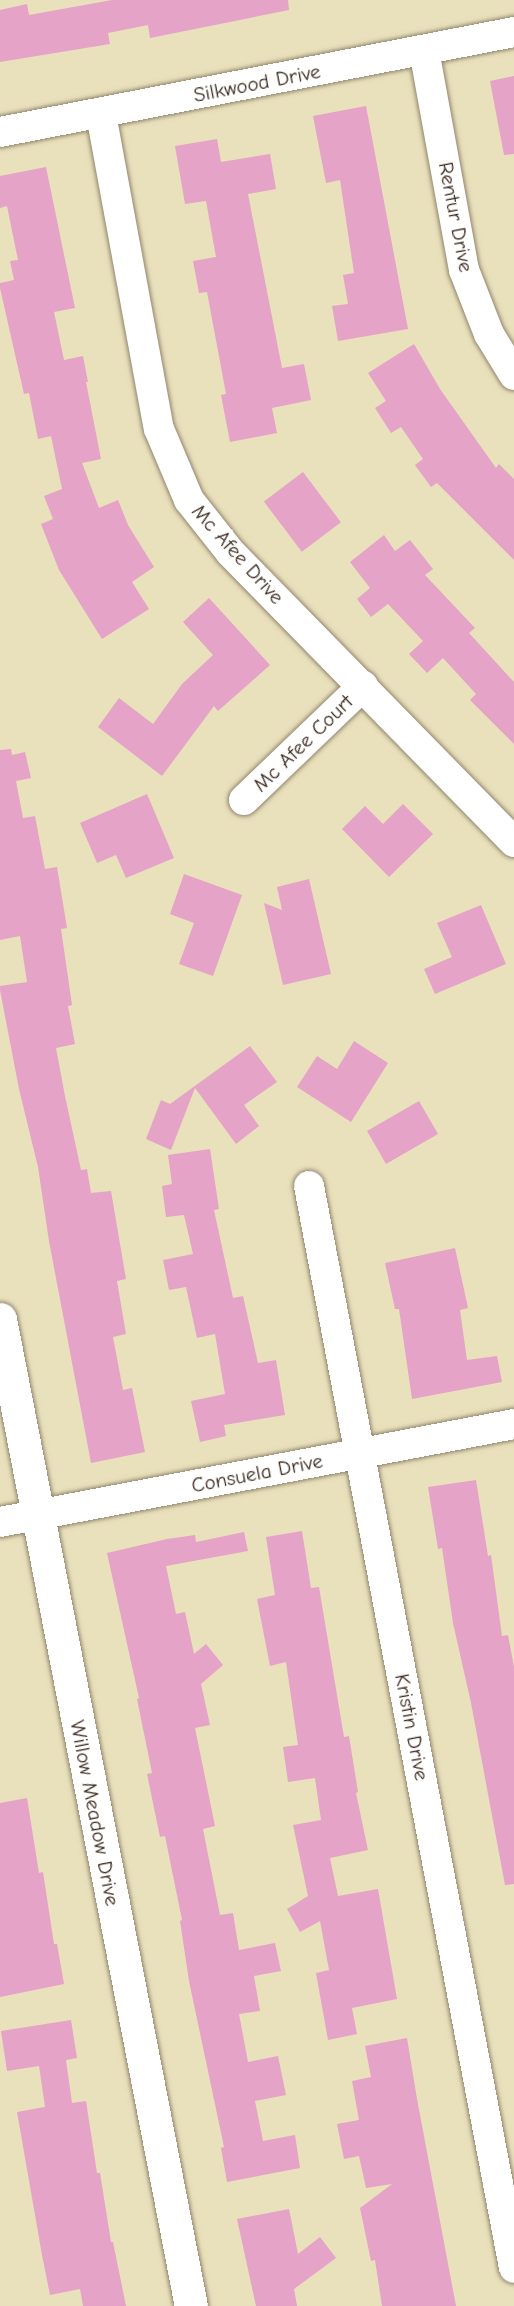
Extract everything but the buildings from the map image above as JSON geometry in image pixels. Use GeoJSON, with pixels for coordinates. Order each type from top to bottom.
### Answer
{"type":"FeatureCollection","features":[{"type":"Feature","properties":{"kind":"street","name":"Silkwood Drive"},"geometry":{"type":"LineString","coordinates":[[0,132],[102,114],[514,32]]}},
{"type":"Feature","properties":{"kind":"street","name":"Rentur Drive"},"geometry":{"type":"LineString","coordinates":[[424,50],[464,270],[489,334],[514,375]]}},
{"type":"Feature","properties":{"kind":"street","name":"Mc Afee Drive"},"geometry":{"type":"LineString","coordinates":[[102,114],[159,429],[189,500],[230,552],[514,842]]}},
{"type":"Feature","properties":{"kind":"street","name":"Mc Afee Court"},"geometry":{"type":"LineString","coordinates":[[244,800],[363,686]]}},
{"type":"Feature","properties":{"kind":"street","name":"Kristin Drive"},"geometry":{"type":"LineString","coordinates":[[309,1186],[514,2268]]}},
{"type":"Feature","properties":{"kind":"street","name":"Willow Meadow Drive"},"geometry":{"type":"LineString","coordinates":[[0,1319],[191,2306]]}},
{"type":"Feature","properties":{"kind":"street","name":"Consuela Drive"},"geometry":{"type":"LineString","coordinates":[[0,1522],[514,1424]]}}]}
